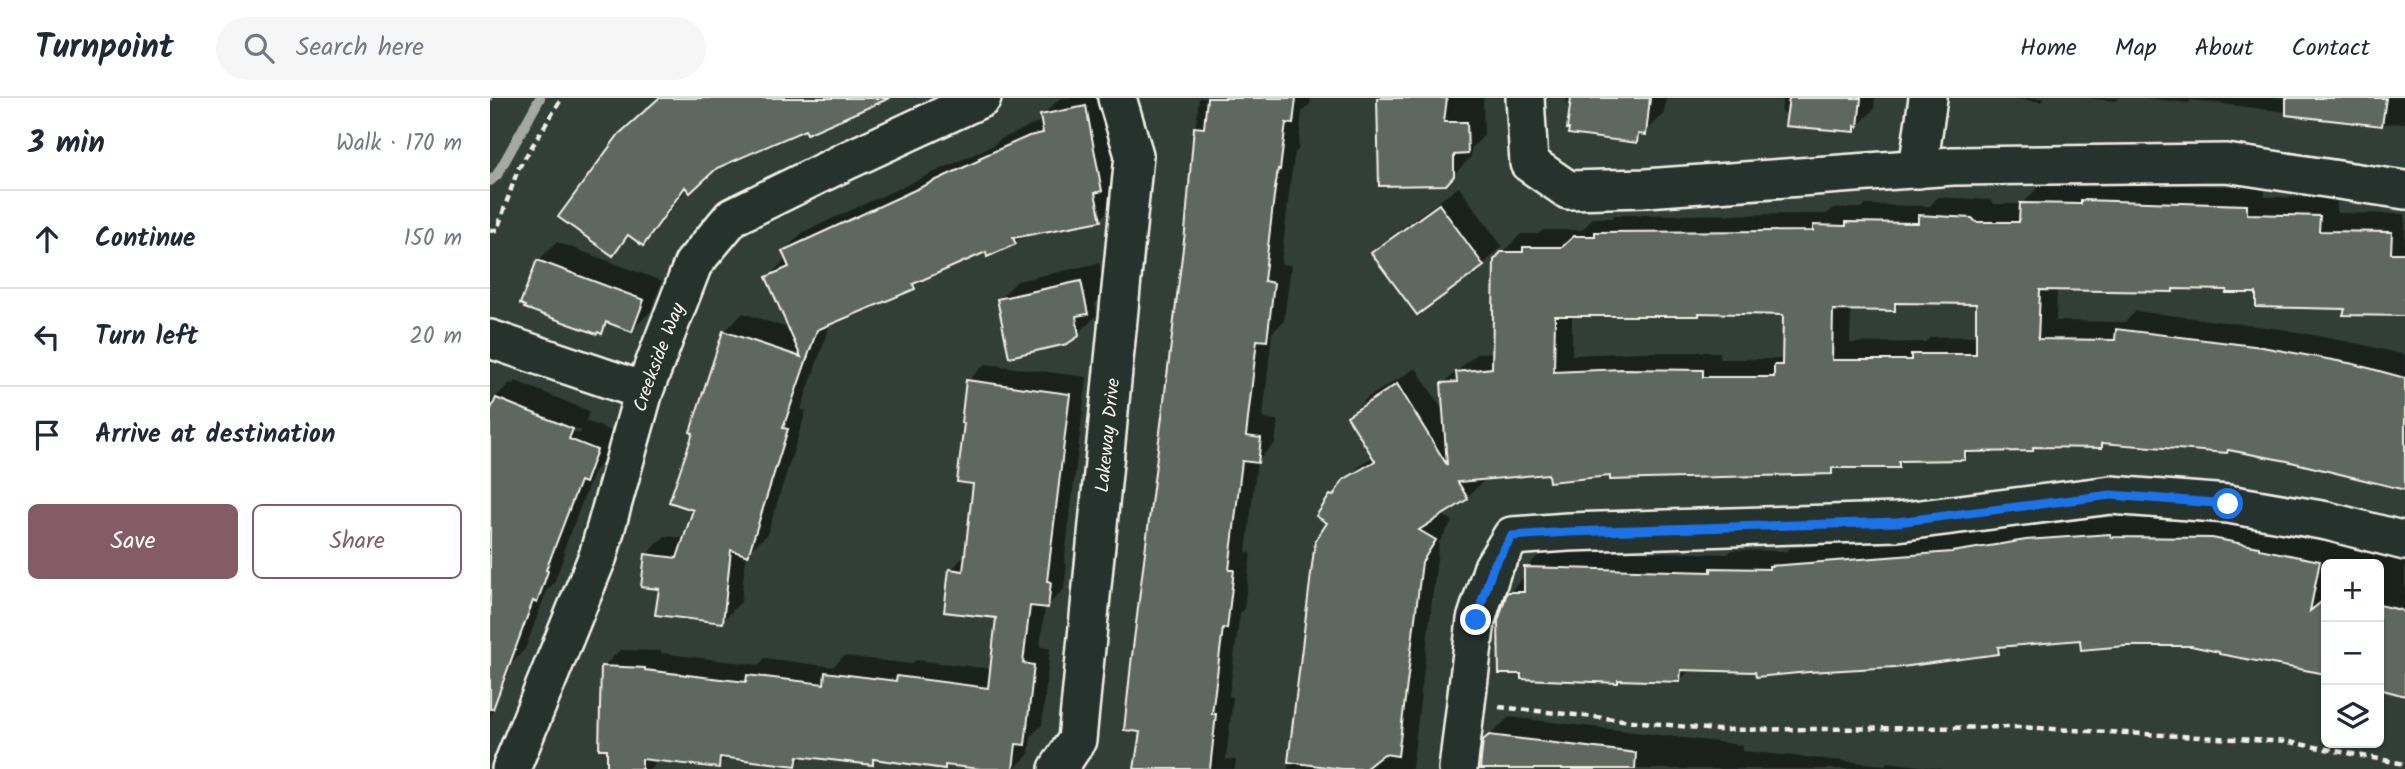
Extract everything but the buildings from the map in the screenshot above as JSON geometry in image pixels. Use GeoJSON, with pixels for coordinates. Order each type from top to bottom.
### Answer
{"type":"FeatureCollection","features":[{"type":"Feature","properties":{"kind":"street","name":"Creekside Way"},"geometry":{"type":"LineString","coordinates":[[511,769],[598,556],[644,391],[693,264],[732,217],[846,160],[982,98]]}},
{"type":"Feature","properties":{"kind":"street","name":"Lakeway Drive"},"geometry":{"type":"LineString","coordinates":[[1058,769],[1077,740],[1133,169],[1134,155],[1117,98]]}},
{"type":"Feature","properties":{"kind":"street"},"geometry":{"type":"LineString","coordinates":[[1525,98],[1529,163],[1568,190],[1646,188],[1953,166],[2226,163],[2405,190]]}},
{"type":"Feature","properties":{"kind":"street"},"geometry":{"type":"LineString","coordinates":[[1918,169],[1928,98]]}},
{"type":"Feature","properties":{"kind":"street"},"geometry":{"type":"LineString","coordinates":[[490,339],[644,391]]}},
{"type":"Feature","properties":{"kind":"street"},"geometry":{"type":"LineString","coordinates":[[1458,769],[1476,620],[1493,567],[1512,536],[1897,522],[2111,495],[2228,504],[2327,521],[2405,541]]}},
{"type":"Feature","properties":{"kind":"path"},"geometry":{"type":"LineString","coordinates":[[490,230],[497,230],[517,169],[562,98]]}},
{"type":"Feature","properties":{"kind":"path"},"geometry":{"type":"LineString","coordinates":[[1466,704],[1717,730],[2018,727],[2289,743],[2405,764]]}},
{"type":"Feature","properties":{"kind":"waterway"},"geometry":{"type":"LineString","coordinates":[[490,181],[497,175],[540,98]]}},
{"type":"Feature","properties":{"kind":"route"},"geometry":{"type":"LineString","coordinates":[[1476,620],[1493,567],[1512,536],[1897,522],[2111,495],[2228,504]]}}]}
